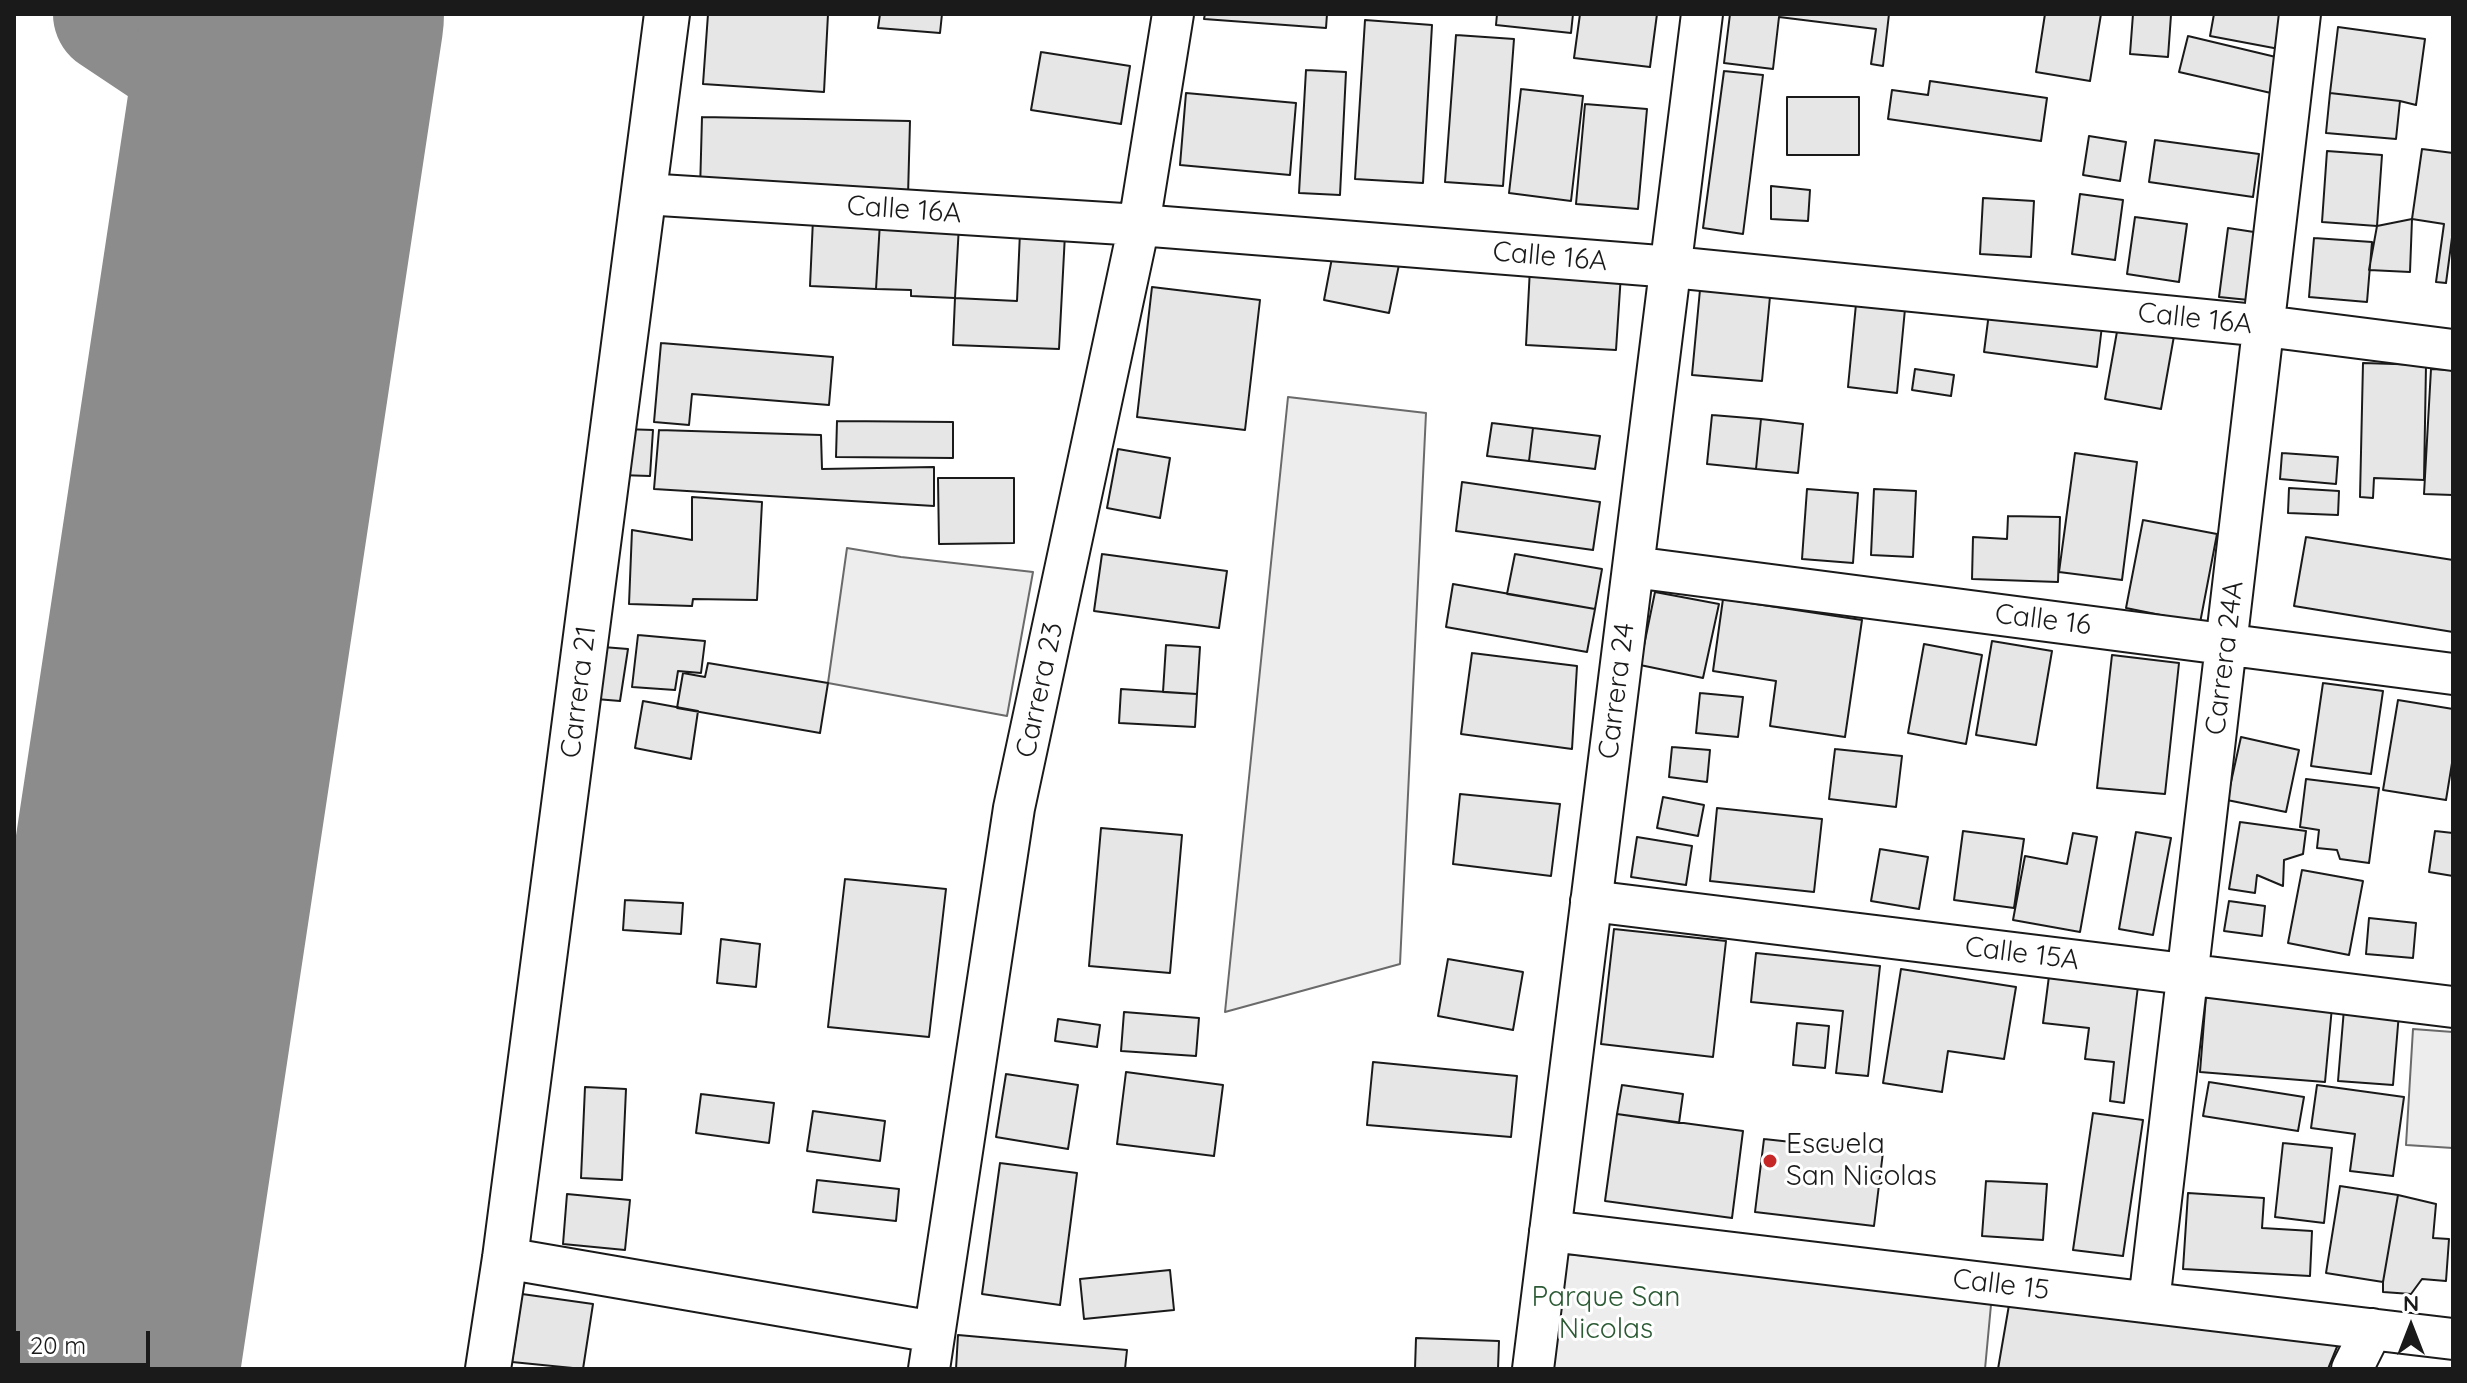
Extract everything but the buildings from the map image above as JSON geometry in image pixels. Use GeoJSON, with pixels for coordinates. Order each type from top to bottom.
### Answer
{"type":"FeatureCollection","features":[{"type":"Feature","properties":{"kind":"street","name":"Carrera 21"},"geometry":{"type":"LineString","coordinates":[[488,1369],[667,14]]}},
{"type":"Feature","properties":{"kind":"street","name":"Carrera 23"},"geometry":{"type":"LineString","coordinates":[[931,1350],[1014,808],[1139,225],[1173,14]]}},
{"type":"Feature","properties":{"kind":"street","name":"Carrera 24"},"geometry":{"type":"LineString","coordinates":[[1533,1369],[1702,14]]}},
{"type":"Feature","properties":{"kind":"street","name":"Carrera 24A"},"geometry":{"type":"LineString","coordinates":[[2149,1302],[2300,14]]}},
{"type":"Feature","properties":{"kind":"street","name":"Calle 16A"},"geometry":{"type":"LineString","coordinates":[[644,194],[1139,225],[1672,267],[2265,326],[2453,350]]}},
{"type":"Feature","properties":{"kind":"street","name":"Calle 16"},"geometry":{"type":"LineString","coordinates":[[1633,567],[2453,674]]}},
{"type":"Feature","properties":{"kind":"street","name":"Calle 15A"},"geometry":{"type":"LineString","coordinates":[[1591,901],[2453,1007]]}},
{"type":"Feature","properties":{"kind":"street","name":"Calle 15"},"geometry":{"type":"LineString","coordinates":[[1550,1231],[2452,1339]]}},
{"type":"Feature","properties":{"kind":"street"},"geometry":{"type":"LineString","coordinates":[[505,1258],[931,1350]]}},
{"type":"Feature","properties":{"kind":"street"},"geometry":{"type":"LineString","coordinates":[[2352,1369],[2372,1329]]}},
{"type":"Feature","properties":{"kind":"shaded area"},"geometry":{"type":"Polygon","coordinates":[[[1288,397],[1426,413],[1400,964],[1225,1012],[1288,397]]]}},
{"type":"Feature","properties":{"kind":"shaded area"},"geometry":{"type":"Polygon","coordinates":[[[847,548],[1033,572],[1007,716],[828,683],[847,548]]]}},
{"type":"Feature","properties":{"kind":"shaded area"},"geometry":{"type":"Polygon","coordinates":[[[2413,1029],[2453,1032],[2453,1148],[2406,1145],[2413,1029]]]}},
{"type":"Feature","properties":{"kind":"shaded area","name":"Parque San Nicolas"},"geometry":{"type":"Polygon","coordinates":[[[1555,1253],[1992,1294],[1985,1369],[1544,1369],[1555,1253]]]}},
{"type":"Feature","properties":{"kind":"taxiway"},"geometry":{"type":"LineString","coordinates":[[113,14],[191,66],[244,112],[258,131],[270,171]]}},
{"type":"Feature","properties":{"kind":"taxiway"},"geometry":{"type":"LineString","coordinates":[[191,66],[211,66],[244,57],[277,28],[285,14]]}},
{"type":"Feature","properties":{"kind":"runway"},"geometry":{"type":"LineString","coordinates":[[88,1369],[293,14]]}},
{"type":"Feature","properties":{"kind":"place","name":"Escuela San Nicolas"},"geometry":{"type":"Point","coordinates":[1770,1161]}}]}
